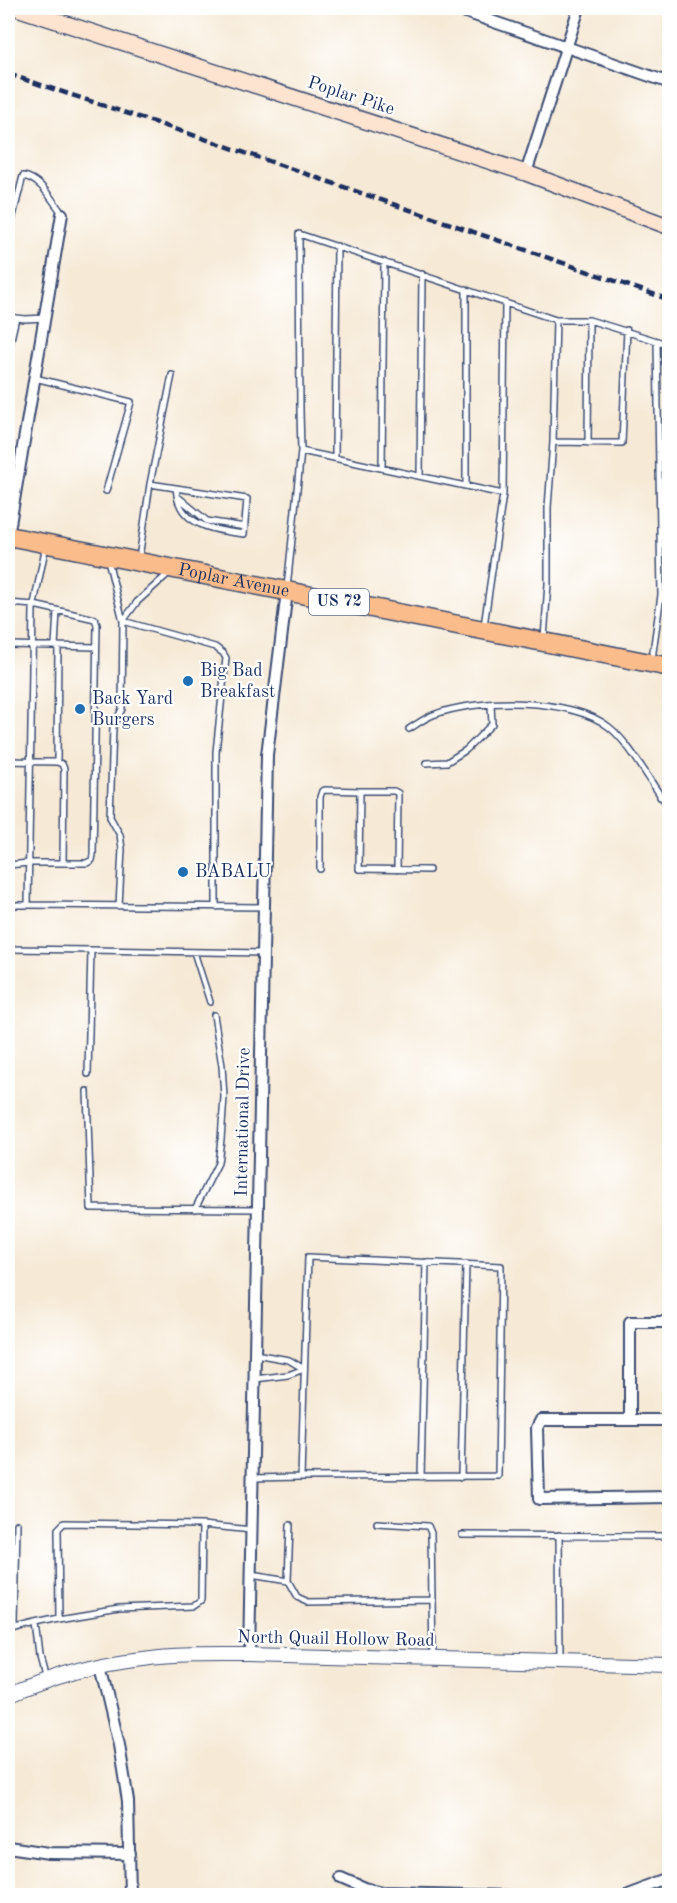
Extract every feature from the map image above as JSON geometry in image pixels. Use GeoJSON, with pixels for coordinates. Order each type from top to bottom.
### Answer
{"type":"FeatureCollection","features":[{"type":"Feature","properties":{"kind":"main road","name":"Poplar Pike"},"geometry":{"type":"LineString","coordinates":[[17,8],[526,174],[669,227]]}},
{"type":"Feature","properties":{"kind":"main road","name":"Poplar Avenue"},"geometry":{"type":"LineString","coordinates":[[8,536],[661,666]]}},
{"type":"Feature","properties":{"kind":"street"},"geometry":{"type":"LineString","coordinates":[[454,8],[484,13],[567,48],[669,83]]}},
{"type":"Feature","properties":{"kind":"street"},"geometry":{"type":"LineString","coordinates":[[526,174],[579,8]]}},
{"type":"Feature","properties":{"kind":"street"},"geometry":{"type":"LineString","coordinates":[[8,536],[62,214]]}},
{"type":"Feature","properties":{"kind":"street","name":"International Drive"},"geometry":{"type":"LineString","coordinates":[[249,1654],[267,755],[287,591]]}},
{"type":"Feature","properties":{"kind":"street"},"geometry":{"type":"LineString","coordinates":[[630,1419],[630,1322],[669,1322]]}},
{"type":"Feature","properties":{"kind":"street"},"geometry":{"type":"LineString","coordinates":[[669,1420],[541,1420],[537,1428],[539,1499],[669,1497]]}},
{"type":"Feature","properties":{"kind":"street","name":"North Quail Hollow Road"},"geometry":{"type":"LineString","coordinates":[[8,1695],[46,1680],[100,1665],[145,1658],[249,1654],[669,1665]]}},
{"type":"Feature","properties":{"kind":"street"},"geometry":{"type":"LineString","coordinates":[[100,1665],[125,1777],[130,1817],[130,1896]]}},
{"type":"Feature","properties":{"kind":"street"},"geometry":{"type":"LineString","coordinates":[[8,1847],[49,1853],[130,1854]]}},
{"type":"Feature","properties":{"kind":"street"},"geometry":{"type":"LineString","coordinates":[[341,1879],[364,1889],[381,1893],[515,1896]]}},
{"type":"Feature","properties":{"kind":"street"},"geometry":{"type":"LineString","coordinates":[[624,1896],[669,1879]]}},
{"type":"Feature","properties":{"kind":"lane"},"geometry":{"type":"LineString","coordinates":[[8,236],[23,176],[39,183],[62,214]]}},
{"type":"Feature","properties":{"kind":"lane"},"geometry":{"type":"LineString","coordinates":[[287,591],[302,451],[299,234],[556,320],[589,320],[669,345]]}},
{"type":"Feature","properties":{"kind":"lane"},"geometry":{"type":"LineString","coordinates":[[335,458],[337,246]]}},
{"type":"Feature","properties":{"kind":"lane"},"geometry":{"type":"LineString","coordinates":[[382,468],[384,262]]}},
{"type":"Feature","properties":{"kind":"lane"},"geometry":{"type":"LineString","coordinates":[[420,476],[422,274]]}},
{"type":"Feature","properties":{"kind":"lane"},"geometry":{"type":"LineString","coordinates":[[466,289],[466,486]]}},
{"type":"Feature","properties":{"kind":"lane"},"geometry":{"type":"LineString","coordinates":[[483,630],[503,494],[505,303]]}},
{"type":"Feature","properties":{"kind":"lane"},"geometry":{"type":"LineString","coordinates":[[8,315],[24,319],[45,318]]}},
{"type":"Feature","properties":{"kind":"lane"},"geometry":{"type":"LineString","coordinates":[[8,352],[16,318]]}},
{"type":"Feature","properties":{"kind":"lane"},"geometry":{"type":"LineString","coordinates":[[544,642],[548,584],[548,507],[553,442],[556,320]]}},
{"type":"Feature","properties":{"kind":"lane"},"geometry":{"type":"LineString","coordinates":[[588,443],[589,320]]}},
{"type":"Feature","properties":{"kind":"lane"},"geometry":{"type":"LineString","coordinates":[[553,442],[622,443],[627,330]]}},
{"type":"Feature","properties":{"kind":"lane"},"geometry":{"type":"LineString","coordinates":[[657,341],[661,666]]}},
{"type":"Feature","properties":{"kind":"lane"},"geometry":{"type":"LineString","coordinates":[[138,562],[150,484],[172,375]]}},
{"type":"Feature","properties":{"kind":"lane"},"geometry":{"type":"LineString","coordinates":[[35,378],[131,402],[106,491]]}},
{"type":"Feature","properties":{"kind":"lane"},"geometry":{"type":"LineString","coordinates":[[302,451],[503,494]]}},
{"type":"Feature","properties":{"kind":"lane"},"geometry":{"type":"LineString","coordinates":[[150,484],[247,499],[244,534],[221,531],[195,522],[179,504],[176,489]]}},
{"type":"Feature","properties":{"kind":"lane"},"geometry":{"type":"LineString","coordinates":[[660,524],[669,525]]}},
{"type":"Feature","properties":{"kind":"lane"},"geometry":{"type":"LineString","coordinates":[[28,905],[34,605],[46,544]]}},
{"type":"Feature","properties":{"kind":"lane"},"geometry":{"type":"LineString","coordinates":[[107,556],[123,621],[122,709],[113,727],[110,817],[120,835],[122,849],[119,906]]}},
{"type":"Feature","properties":{"kind":"lane"},"geometry":{"type":"LineString","coordinates":[[123,621],[137,602],[173,569]]}},
{"type":"Feature","properties":{"kind":"lane"},"geometry":{"type":"LineString","coordinates":[[8,603],[34,605],[95,619],[96,647],[92,860],[87,863],[8,865]]}},
{"type":"Feature","properties":{"kind":"lane"},"geometry":{"type":"LineString","coordinates":[[57,610],[57,762]]}},
{"type":"Feature","properties":{"kind":"lane"},"geometry":{"type":"LineString","coordinates":[[123,621],[215,647],[226,658],[216,752],[216,907]]}},
{"type":"Feature","properties":{"kind":"lane"},"geometry":{"type":"LineString","coordinates":[[8,645],[96,647]]}},
{"type":"Feature","properties":{"kind":"lane"},"geometry":{"type":"LineString","coordinates":[[409,729],[434,715],[468,707],[511,703],[557,707],[583,713],[609,726],[669,808]]}},
{"type":"Feature","properties":{"kind":"lane"},"geometry":{"type":"LineString","coordinates":[[426,764],[447,762],[466,750],[492,724],[491,705]]}},
{"type":"Feature","properties":{"kind":"lane"},"geometry":{"type":"LineString","coordinates":[[8,760],[62,764],[64,769],[63,863]]}},
{"type":"Feature","properties":{"kind":"lane"},"geometry":{"type":"LineString","coordinates":[[320,869],[320,798],[322,791],[394,791],[398,793],[398,870]]}},
{"type":"Feature","properties":{"kind":"lane"},"geometry":{"type":"LineString","coordinates":[[360,791],[359,869],[429,870]]}},
{"type":"Feature","properties":{"kind":"lane"},"geometry":{"type":"LineString","coordinates":[[660,797],[669,792]]}},
{"type":"Feature","properties":{"kind":"lane"},"geometry":{"type":"LineString","coordinates":[[8,905],[264,907]]}},
{"type":"Feature","properties":{"kind":"lane"},"geometry":{"type":"LineString","coordinates":[[8,948],[263,954]]}},
{"type":"Feature","properties":{"kind":"lane"},"geometry":{"type":"LineString","coordinates":[[88,1074],[91,950]]}},
{"type":"Feature","properties":{"kind":"lane"},"geometry":{"type":"LineString","coordinates":[[194,952],[210,1002]]}},
{"type":"Feature","properties":{"kind":"lane"},"geometry":{"type":"LineString","coordinates":[[195,1209],[218,1163],[221,1139],[224,1087],[214,1015]]}},
{"type":"Feature","properties":{"kind":"lane"},"geometry":{"type":"LineString","coordinates":[[87,1091],[91,1208],[258,1209]]}},
{"type":"Feature","properties":{"kind":"lane"},"geometry":{"type":"LineString","coordinates":[[252,1478],[498,1476],[501,1266],[308,1257],[301,1477]]}},
{"type":"Feature","properties":{"kind":"lane"},"geometry":{"type":"LineString","coordinates":[[420,1477],[426,1263]]}},
{"type":"Feature","properties":{"kind":"lane"},"geometry":{"type":"LineString","coordinates":[[460,1477],[466,1264]]}},
{"type":"Feature","properties":{"kind":"lane"},"geometry":{"type":"LineString","coordinates":[[255,1354],[289,1359],[304,1369]]}},
{"type":"Feature","properties":{"kind":"lane"},"geometry":{"type":"LineString","coordinates":[[255,1379],[288,1375],[304,1369]]}},
{"type":"Feature","properties":{"kind":"lane"},"geometry":{"type":"LineString","coordinates":[[59,1619],[58,1529],[64,1523],[202,1525],[252,1530]]}},
{"type":"Feature","properties":{"kind":"lane"},"geometry":{"type":"LineString","coordinates":[[377,1523],[428,1526],[433,1659]]}},
{"type":"Feature","properties":{"kind":"lane"},"geometry":{"type":"LineString","coordinates":[[15,1627],[17,1524]]}},
{"type":"Feature","properties":{"kind":"lane"},"geometry":{"type":"LineString","coordinates":[[8,1631],[15,1627],[119,1609],[194,1606],[201,1601],[202,1525]]}},
{"type":"Feature","properties":{"kind":"lane"},"geometry":{"type":"LineString","coordinates":[[290,1525],[288,1581],[297,1597],[308,1602],[432,1600]]}},
{"type":"Feature","properties":{"kind":"lane"},"geometry":{"type":"LineString","coordinates":[[462,1534],[669,1536]]}},
{"type":"Feature","properties":{"kind":"lane"},"geometry":{"type":"LineString","coordinates":[[559,1535],[560,1662]]}},
{"type":"Feature","properties":{"kind":"lane"},"geometry":{"type":"LineString","coordinates":[[251,1575],[288,1581]]}},
{"type":"Feature","properties":{"kind":"lane"},"geometry":{"type":"LineString","coordinates":[[36,1624],[40,1658],[46,1680]]}},
{"type":"Feature","properties":{"kind":"railway"},"geometry":{"type":"LineString","coordinates":[[8,74],[211,141],[670,300]]}},
{"type":"Feature","properties":{"kind":"place","name":"Big Bad Breakfast"},"geometry":{"type":"Point","coordinates":[188,681]}},
{"type":"Feature","properties":{"kind":"place","name":"Back Yard Burgers"},"geometry":{"type":"Point","coordinates":[80,709]}},
{"type":"Feature","properties":{"kind":"place","name":"BABALU"},"geometry":{"type":"Point","coordinates":[183,872]}}]}
